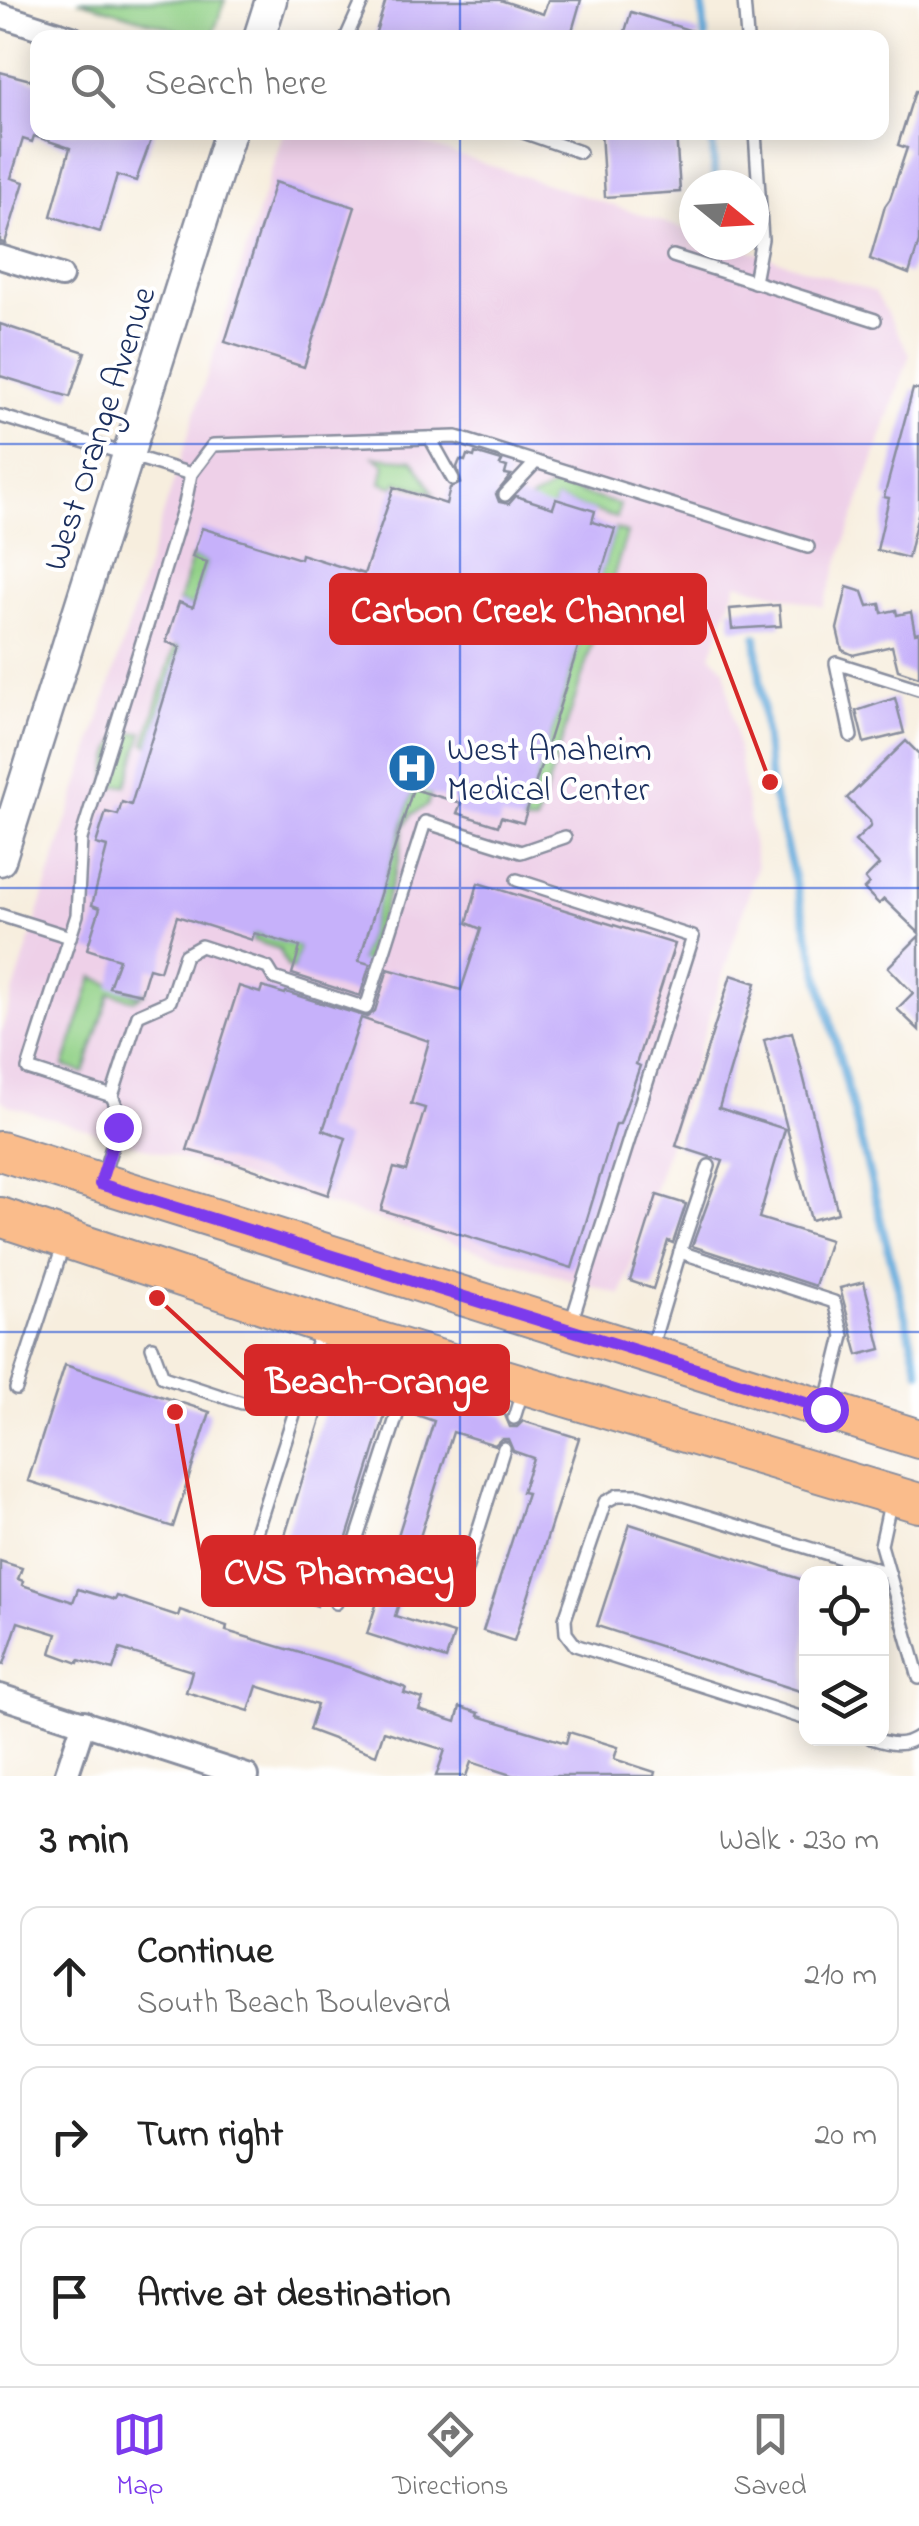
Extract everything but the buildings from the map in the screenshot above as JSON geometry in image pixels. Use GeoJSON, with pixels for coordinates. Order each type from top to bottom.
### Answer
{"type":"FeatureCollection","features":[{"type":"Feature","properties":{"kind":"main road"},"geometry":{"type":"LineString","coordinates":[[0,1151],[908,1435]]}},
{"type":"Feature","properties":{"kind":"main road"},"geometry":{"type":"LineString","coordinates":[[0,1217],[323,1324],[411,1370],[906,1499]]}},
{"type":"Feature","properties":{"kind":"street"},"geometry":{"type":"LineString","coordinates":[[262,30],[271,0]]}},
{"type":"Feature","properties":{"kind":"street"},"geometry":{"type":"LineString","coordinates":[[0,15],[47,30]]}},
{"type":"Feature","properties":{"kind":"street","name":"West Orange Avenue"},"geometry":{"type":"LineString","coordinates":[[0,860],[227,140]]}},
{"type":"Feature","properties":{"kind":"street"},"geometry":{"type":"LineString","coordinates":[[0,257],[61,276]]}},
{"type":"Feature","properties":{"kind":"street"},"geometry":{"type":"LineString","coordinates":[[0,1696],[247,1776]]}},
{"type":"Feature","properties":{"kind":"street"},"geometry":{"type":"LineString","coordinates":[[66,1776],[84,1722]]}},
{"type":"Feature","properties":{"kind":"lane"},"geometry":{"type":"LineString","coordinates":[[350,30],[363,0]]}},
{"type":"Feature","properties":{"kind":"lane"},"geometry":{"type":"LineString","coordinates":[[744,0],[746,30]]}},
{"type":"Feature","properties":{"kind":"lane"},"geometry":{"type":"LineString","coordinates":[[546,140],[580,152]]}},
{"type":"Feature","properties":{"kind":"lane"},"geometry":{"type":"LineString","coordinates":[[754,282],[762,239],[756,140]]}},
{"type":"Feature","properties":{"kind":"lane"},"geometry":{"type":"LineString","coordinates":[[674,256],[875,320]]}},
{"type":"Feature","properties":{"kind":"lane"},"geometry":{"type":"LineString","coordinates":[[0,416],[191,474]]}},
{"type":"Feature","properties":{"kind":"lane"},"geometry":{"type":"LineString","coordinates":[[112,1096],[28,1070],[76,915],[81,839],[191,474],[213,445],[456,436],[808,546]]}},
{"type":"Feature","properties":{"kind":"lane"},"geometry":{"type":"LineString","coordinates":[[430,438],[453,479]]}},
{"type":"Feature","properties":{"kind":"lane"},"geometry":{"type":"LineString","coordinates":[[506,495],[536,462]]}},
{"type":"Feature","properties":{"kind":"lane"},"geometry":{"type":"LineString","coordinates":[[851,736],[836,663],[919,689]]}},
{"type":"Feature","properties":{"kind":"lane"},"geometry":{"type":"LineString","coordinates":[[100,1184],[120,1115],[112,1096],[138,1015],[170,1001],[185,955],[201,946],[268,968],[274,978],[366,1008],[424,822],[521,852],[565,838]]}},
{"type":"Feature","properties":{"kind":"lane"},"geometry":{"type":"LineString","coordinates":[[517,880],[693,937],[569,1330]]}},
{"type":"Feature","properties":{"kind":"lane"},"geometry":{"type":"LineString","coordinates":[[0,915],[70,937]]}},
{"type":"Feature","properties":{"kind":"lane"},"geometry":{"type":"LineString","coordinates":[[649,1355],[709,1166]]}},
{"type":"Feature","properties":{"kind":"lane"},"geometry":{"type":"LineString","coordinates":[[16,1390],[65,1238]]}},
{"type":"Feature","properties":{"kind":"lane"},"geometry":{"type":"LineString","coordinates":[[680,1252],[834,1302],[843,1336],[825,1409]]}},
{"type":"Feature","properties":{"kind":"lane"},"geometry":{"type":"LineString","coordinates":[[305,1380],[323,1324]]}},
{"type":"Feature","properties":{"kind":"lane"},"geometry":{"type":"LineString","coordinates":[[152,1347],[163,1377],[242,1402]]}},
{"type":"Feature","properties":{"kind":"lane"},"geometry":{"type":"LineString","coordinates":[[244,1570],[297,1405]]}},
{"type":"Feature","properties":{"kind":"lane"},"geometry":{"type":"LineString","coordinates":[[336,1603],[398,1409]]}},
{"type":"Feature","properties":{"kind":"lane"},"geometry":{"type":"LineString","coordinates":[[458,1595],[504,1448]]}},
{"type":"Feature","properties":{"kind":"lane"},"geometry":{"type":"LineString","coordinates":[[799,1717],[575,1645],[566,1633],[565,1619],[605,1502],[618,1495],[638,1496],[866,1566]]}},
{"type":"Feature","properties":{"kind":"lane"},"geometry":{"type":"LineString","coordinates":[[887,1566],[882,1545],[906,1499]]}},
{"type":"Feature","properties":{"kind":"lane"},"geometry":{"type":"LineString","coordinates":[[889,1573],[919,1678]]}},
{"type":"Feature","properties":{"kind":"lane"},"geometry":{"type":"LineString","coordinates":[[889,1744],[905,1745],[919,1736]]}},
{"type":"Feature","properties":{"kind":"shaded area","name":"West Anaheim Medical Center"},"geometry":{"type":"Polygon","coordinates":[[[281,140],[412,140],[679,227],[679,260],[769,260],[769,257],[875,292],[910,354],[823,607],[737,583],[711,655],[725,669],[757,867],[621,1295],[8,1105],[0,1099],[0,1035],[281,140]]]}},
{"type":"Feature","properties":{"kind":"green space"},"geometry":{"type":"Polygon","coordinates":[[[78,0],[225,0],[215,30],[177,30],[78,0]]]}},
{"type":"Feature","properties":{"kind":"green space"},"geometry":{"type":"Polygon","coordinates":[[[375,457],[413,460],[434,493],[397,482],[394,487],[381,483],[385,464],[375,457]]]}},
{"type":"Feature","properties":{"kind":"green space"},"geometry":{"type":"Polygon","coordinates":[[[556,485],[620,505],[616,518],[556,499],[553,508],[507,514],[556,485]]]}},
{"type":"Feature","properties":{"kind":"green space"},"geometry":{"type":"Polygon","coordinates":[[[615,529],[627,533],[536,823],[523,823],[615,529]]]}},
{"type":"Feature","properties":{"kind":"green space"},"geometry":{"type":"Polygon","coordinates":[[[192,557],[207,562],[193,607],[179,602],[192,557]]]}},
{"type":"Feature","properties":{"kind":"green space"},"geometry":{"type":"Polygon","coordinates":[[[175,645],[180,647],[149,745],[145,743],[175,645]]]}},
{"type":"Feature","properties":{"kind":"green space"},"geometry":{"type":"Polygon","coordinates":[[[447,681],[451,728],[427,806],[412,814],[404,826],[399,859],[360,984],[352,984],[447,681]]]}},
{"type":"Feature","properties":{"kind":"green space"},"geometry":{"type":"Polygon","coordinates":[[[143,732],[127,785],[116,786],[108,793],[109,765],[116,743],[124,735],[143,732]]]}},
{"type":"Feature","properties":{"kind":"green space"},"geometry":{"type":"Polygon","coordinates":[[[254,933],[300,947],[294,967],[320,978],[288,968],[279,949],[252,940],[254,933]]]}},
{"type":"Feature","properties":{"kind":"green space"},"geometry":{"type":"Polygon","coordinates":[[[93,977],[139,996],[145,993],[134,1000],[110,993],[84,1073],[64,1066],[93,977]]]}},
{"type":"Feature","properties":{"kind":"waterway"},"geometry":{"type":"LineString","coordinates":[[702,0],[704,30]]}},
{"type":"Feature","properties":{"kind":"waterway"},"geometry":{"type":"LineString","coordinates":[[712,140],[714,170]]}},
{"type":"Feature","properties":{"kind":"waterway"},"geometry":{"type":"LineString","coordinates":[[756,637],[770,782],[919,1371]]}},
{"type":"Feature","properties":{"kind":"place","name":"West Anaheim Medical Center"},"geometry":{"type":"Point","coordinates":[412,768]}},
{"type":"Feature","properties":{"kind":"place","name":"Carbon Creek Channel"},"geometry":{"type":"Point","coordinates":[770,782]}},
{"type":"Feature","properties":{"kind":"place","name":"Beach-Orange"},"geometry":{"type":"Point","coordinates":[157,1298]}},
{"type":"Feature","properties":{"kind":"place","name":"CVS Pharmacy"},"geometry":{"type":"Point","coordinates":[175,1412]}},
{"type":"Feature","properties":{"kind":"route"},"geometry":{"type":"LineString","coordinates":[[118,1127],[100,1184],[825,1409]]}}]}
